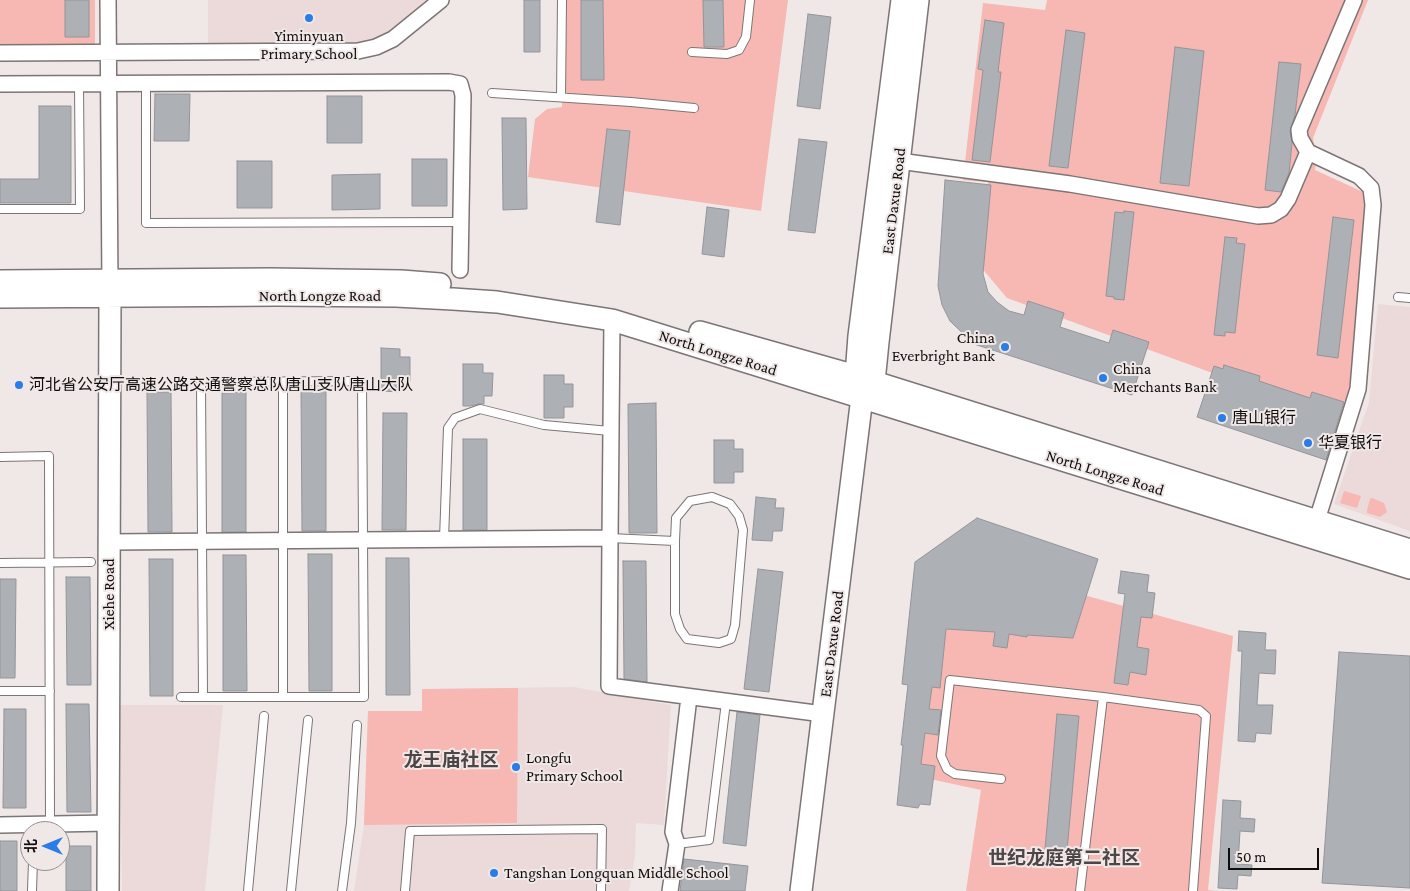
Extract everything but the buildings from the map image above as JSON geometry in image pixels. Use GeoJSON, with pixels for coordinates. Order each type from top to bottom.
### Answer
{"type":"FeatureCollection","features":[{"type":"Feature","properties":{"kind":"main road","name":"East Daxue Road"},"geometry":{"type":"LineString","coordinates":[[864,385],[859,336],[902,0]]}},
{"type":"Feature","properties":{"kind":"main road","name":"East Daxue Road"},"geometry":{"type":"LineString","coordinates":[[801,891],[864,385],[899,161],[918,0]]}},
{"type":"Feature","properties":{"kind":"main road","name":"North Longze Road"},"geometry":{"type":"LineString","coordinates":[[0,281],[110,288],[317,296],[453,298],[615,315],[864,385],[1317,520],[1410,550]]}},
{"type":"Feature","properties":{"kind":"main road","name":"North Longze Road"},"geometry":{"type":"LineString","coordinates":[[0,296],[110,288]]}},
{"type":"Feature","properties":{"kind":"main road","name":"Xiehe Road"},"geometry":{"type":"LineString","coordinates":[[108,891],[110,288]]}},
{"type":"Feature","properties":{"kind":"main road","name":"North Longze Road"},"geometry":{"type":"LineString","coordinates":[[864,385],[1410,568]]}},
{"type":"Feature","properties":{"kind":"street"},"geometry":{"type":"LineString","coordinates":[[108,0],[110,288]]}},
{"type":"Feature","properties":{"kind":"street"},"geometry":{"type":"LineString","coordinates":[[0,54],[358,51],[376,47],[393,39],[441,0]]}},
{"type":"Feature","properties":{"kind":"street"},"geometry":{"type":"LineString","coordinates":[[1317,520],[1358,389],[1373,205],[1371,188],[1360,176],[1308,152],[1300,138],[1299,130],[1354,0]]}},
{"type":"Feature","properties":{"kind":"street"},"geometry":{"type":"LineString","coordinates":[[0,84],[449,82],[460,84],[463,95],[460,270]]}},
{"type":"Feature","properties":{"kind":"street"},"geometry":{"type":"LineString","coordinates":[[899,161],[1070,184],[1258,216],[1271,215],[1281,210],[1288,199],[1308,152]]}},
{"type":"Feature","properties":{"kind":"street"},"geometry":{"type":"LineString","coordinates":[[615,315],[610,432],[609,686],[823,714]]}},
{"type":"Feature","properties":{"kind":"street"},"geometry":{"type":"LineString","coordinates":[[109,542],[610,538]]}},
{"type":"Feature","properties":{"kind":"street"},"geometry":{"type":"LineString","coordinates":[[670,891],[677,844],[673,832],[689,696]]}},
{"type":"Feature","properties":{"kind":"street"},"geometry":{"type":"LineString","coordinates":[[70,824],[108,824]]}},
{"type":"Feature","properties":{"kind":"street"},"geometry":{"type":"LineString","coordinates":[[0,825],[20,827]]}},
{"type":"Feature","properties":{"kind":"lane"},"geometry":{"type":"LineString","coordinates":[[561,97],[562,0]]}},
{"type":"Feature","properties":{"kind":"lane"},"geometry":{"type":"LineString","coordinates":[[692,52],[727,54],[739,50],[746,37],[750,0]]}},
{"type":"Feature","properties":{"kind":"lane"},"geometry":{"type":"LineString","coordinates":[[146,83],[146,223],[461,222]]}},
{"type":"Feature","properties":{"kind":"lane"},"geometry":{"type":"LineString","coordinates":[[0,209],[80,209],[79,84]]}},
{"type":"Feature","properties":{"kind":"lane"},"geometry":{"type":"LineString","coordinates":[[492,93],[694,108]]}},
{"type":"Feature","properties":{"kind":"lane"},"geometry":{"type":"LineString","coordinates":[[1398,297],[1410,298]]}},
{"type":"Feature","properties":{"kind":"lane"},"geometry":{"type":"LineString","coordinates":[[181,697],[204,697],[283,697],[364,697],[362,381],[201,382],[204,697]]}},
{"type":"Feature","properties":{"kind":"lane"},"geometry":{"type":"LineString","coordinates":[[283,382],[283,697]]}},
{"type":"Feature","properties":{"kind":"lane"},"geometry":{"type":"LineString","coordinates":[[444,539],[448,428],[455,418],[480,410],[544,425],[610,432]]}},
{"type":"Feature","properties":{"kind":"lane"},"geometry":{"type":"LineString","coordinates":[[0,457],[49,456],[50,821]]}},
{"type":"Feature","properties":{"kind":"lane"},"geometry":{"type":"LineString","coordinates":[[712,498],[730,504],[739,516],[744,530],[735,626],[731,639],[719,643],[687,639],[680,629],[675,614],[674,541],[676,518],[690,501],[712,498]]}},
{"type":"Feature","properties":{"kind":"lane"},"geometry":{"type":"LineString","coordinates":[[610,538],[674,541]]}},
{"type":"Feature","properties":{"kind":"lane"},"geometry":{"type":"LineString","coordinates":[[0,563],[91,562]]}},
{"type":"Feature","properties":{"kind":"lane"},"geometry":{"type":"LineString","coordinates":[[1001,779],[955,774],[947,769],[941,756],[950,680],[1199,710],[1206,716],[1193,891]]}},
{"type":"Feature","properties":{"kind":"lane"},"geometry":{"type":"LineString","coordinates":[[0,691],[50,691]]}},
{"type":"Feature","properties":{"kind":"lane"},"geometry":{"type":"LineString","coordinates":[[1080,891],[1103,697]]}},
{"type":"Feature","properties":{"kind":"lane"},"geometry":{"type":"LineString","coordinates":[[677,844],[709,840],[726,702]]}},
{"type":"Feature","properties":{"kind":"lane"},"geometry":{"type":"LineString","coordinates":[[248,891],[264,716]]}},
{"type":"Feature","properties":{"kind":"lane"},"geometry":{"type":"LineString","coordinates":[[291,891],[308,720]]}},
{"type":"Feature","properties":{"kind":"lane"},"geometry":{"type":"LineString","coordinates":[[342,891],[351,822],[356,725]]}},
{"type":"Feature","properties":{"kind":"lane"},"geometry":{"type":"LineString","coordinates":[[405,891],[410,831],[602,829],[601,891]]}},
{"type":"Feature","properties":{"kind":"lane"},"geometry":{"type":"LineString","coordinates":[[32,871],[32,891]]}},
{"type":"Feature","properties":{"kind":"shaded area"},"geometry":{"type":"Polygon","coordinates":[[[0,0],[95,0],[95,44],[0,45],[0,0]]]}},
{"type":"Feature","properties":{"kind":"shaded area","name":"Yiminyuan Primary School"},"geometry":{"type":"Polygon","coordinates":[[[208,0],[432,0],[390,35],[359,47],[208,47],[208,0]]]}},
{"type":"Feature","properties":{"kind":"shaded area"},"geometry":{"type":"Polygon","coordinates":[[[564,0],[788,0],[761,211],[528,177],[535,119],[547,109],[562,107],[564,0]]]}},
{"type":"Feature","properties":{"kind":"shaded area"},"geometry":{"type":"Polygon","coordinates":[[[1047,0],[1368,0],[1313,138],[1317,150],[1315,170],[1363,192],[1370,208],[1353,389],[1333,417],[1007,298],[980,266],[988,182],[963,180],[983,3],[1045,10],[1047,0]]]}},
{"type":"Feature","properties":{"kind":"shaded area"},"geometry":{"type":"Polygon","coordinates":[[[1378,304],[1410,307],[1410,531],[1334,504],[1369,402],[1378,304]]]}},
{"type":"Feature","properties":{"kind":"shaded area"},"geometry":{"type":"Polygon","coordinates":[[[1344,491],[1361,496],[1357,508],[1340,503],[1344,491]]]}},
{"type":"Feature","properties":{"kind":"shaded area"},"geometry":{"type":"Polygon","coordinates":[[[1372,498],[1384,503],[1387,512],[1380,517],[1367,513],[1370,499],[1372,498]]]}},
{"type":"Feature","properties":{"kind":"shaded area"},"geometry":{"type":"Polygon","coordinates":[[[1011,575],[1233,636],[1208,890],[1216,891],[966,891],[981,790],[907,774],[938,617],[1011,575]]]}},
{"type":"Feature","properties":{"kind":"shaded area","name":"Longfu Primary School"},"geometry":{"type":"Polygon","coordinates":[[[574,687],[671,705],[664,825],[636,823],[635,856],[629,891],[354,891],[364,825],[368,711],[422,711],[422,689],[574,687]]]}},
{"type":"Feature","properties":{"kind":"shaded area"},"geometry":{"type":"Polygon","coordinates":[[[518,688],[517,823],[364,825],[368,711],[422,711],[422,689],[518,688]]]}},
{"type":"Feature","properties":{"kind":"shaded area"},"geometry":{"type":"Polygon","coordinates":[[[120,705],[223,705],[205,891],[122,891],[120,705]]]}},
{"type":"Feature","properties":{"kind":"place","name":"Yiminyuan Primary School"},"geometry":{"type":"Point","coordinates":[309,18]}},
{"type":"Feature","properties":{"kind":"place","name":"China Everbright Bank"},"geometry":{"type":"Point","coordinates":[1005,347]}},
{"type":"Feature","properties":{"kind":"place","name":"China Merchants Bank"},"geometry":{"type":"Point","coordinates":[1103,378]}},
{"type":"Feature","properties":{"kind":"place","name":"河北省公安厅高速公路交通警察总队唐山支队唐山大队"},"geometry":{"type":"Point","coordinates":[19,385]}},
{"type":"Feature","properties":{"kind":"place","name":"唐山银行"},"geometry":{"type":"Point","coordinates":[1222,418]}},
{"type":"Feature","properties":{"kind":"place","name":"华夏银行"},"geometry":{"type":"Point","coordinates":[1308,443]}},
{"type":"Feature","properties":{"kind":"place","name":"Longfu Primary School"},"geometry":{"type":"Point","coordinates":[516,767]}},
{"type":"Feature","properties":{"kind":"place","name":"Tangshan Longquan Middle School"},"geometry":{"type":"Point","coordinates":[494,873]}},
{"type":"Feature","properties":{"kind":"district","name":"龙王庙社区"},"geometry":{"type":"Point","coordinates":[451,760]}},
{"type":"Feature","properties":{"kind":"district","name":"世纪龙庭第二社区"},"geometry":{"type":"Point","coordinates":[1064,858]}}]}
